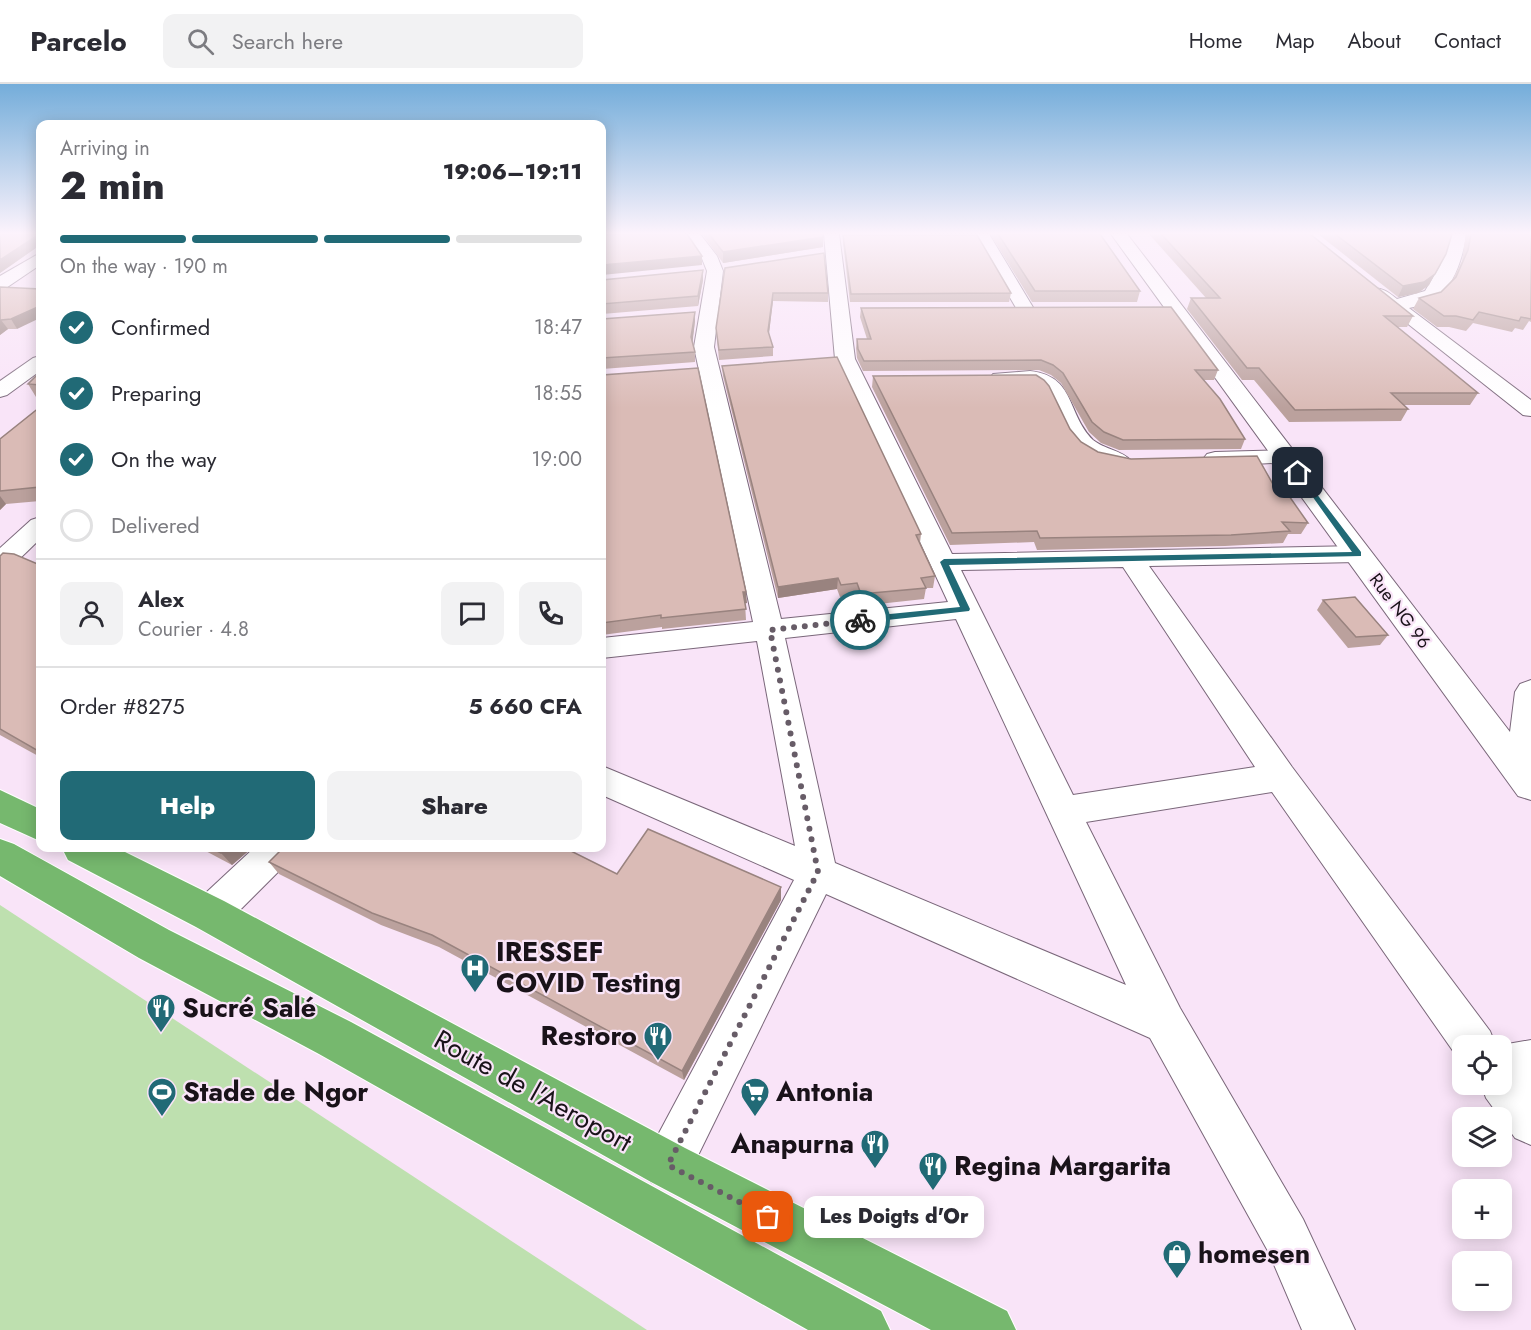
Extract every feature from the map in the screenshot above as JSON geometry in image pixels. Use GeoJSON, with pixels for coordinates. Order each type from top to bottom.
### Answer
{"type":"FeatureCollection","features":[{"type":"Feature","properties":{"kind":"highway"},"geometry":{"type":"LineString","coordinates":[[0,806],[36,824]]}},
{"type":"Feature","properties":{"kind":"highway","name":"Route de l'Aeroport"},"geometry":{"type":"LineString","coordinates":[[89,852],[210,914],[668,1165],[988,1330]]}},
{"type":"Feature","properties":{"kind":"highway","name":"Route de l'Aeroport"},"geometry":{"type":"LineString","coordinates":[[0,856],[154,944],[335,1038],[862,1330]]}},
{"type":"Feature","properties":{"kind":"street"},"geometry":{"type":"LineString","coordinates":[[668,1165],[818,872],[770,630],[708,370],[703,330],[696,314],[704,292]]}},
{"type":"Feature","properties":{"kind":"street"},"geometry":{"type":"LineString","coordinates":[[838,292],[850,369],[1165,1023],[1286,1236],[1329,1330]]}},
{"type":"Feature","properties":{"kind":"street"},"geometry":{"type":"LineString","coordinates":[[1015,292],[1025,309]]}},
{"type":"Feature","properties":{"kind":"street","name":"Rue NG 96"},"geometry":{"type":"LineString","coordinates":[[1153,292],[1163,309],[1286,457],[1527,780]]}},
{"type":"Feature","properties":{"kind":"street"},"geometry":{"type":"LineString","coordinates":[[1377,292],[1531,410]]}},
{"type":"Feature","properties":{"kind":"street"},"geometry":{"type":"LineString","coordinates":[[1393,305],[1420,300],[1432,292]]}},
{"type":"Feature","properties":{"kind":"street"},"geometry":{"type":"LineString","coordinates":[[1002,309],[1048,309]]}},
{"type":"Feature","properties":{"kind":"street"},"geometry":{"type":"LineString","coordinates":[[840,310],[863,310]]}},
{"type":"Feature","properties":{"kind":"street"},"geometry":{"type":"LineString","coordinates":[[0,391],[36,368]]}},
{"type":"Feature","properties":{"kind":"street"},"geometry":{"type":"LineString","coordinates":[[981,378],[1046,380],[1054,387],[1075,434],[1093,453],[1105,457],[1139,460]]}},
{"type":"Feature","properties":{"kind":"street"},"geometry":{"type":"LineString","coordinates":[[1195,459],[1286,457]]}},
{"type":"Feature","properties":{"kind":"street"},"geometry":{"type":"LineString","coordinates":[[0,562],[36,535]]}},
{"type":"Feature","properties":{"kind":"street"},"geometry":{"type":"LineString","coordinates":[[944,562],[1358,554]]}},
{"type":"Feature","properties":{"kind":"street"},"geometry":{"type":"LineString","coordinates":[[1130,558],[1280,777],[1467,1035]]}},
{"type":"Feature","properties":{"kind":"street"},"geometry":{"type":"LineString","coordinates":[[606,648],[966,609]]}},
{"type":"Feature","properties":{"kind":"street"},"geometry":{"type":"LineString","coordinates":[[1527,780],[1531,692]]}},
{"type":"Feature","properties":{"kind":"street"},"geometry":{"type":"LineString","coordinates":[[1062,811],[1280,777]]}},
{"type":"Feature","properties":{"kind":"street"},"geometry":{"type":"LineString","coordinates":[[606,782],[1165,1023]]}},
{"type":"Feature","properties":{"kind":"street"},"geometry":{"type":"LineString","coordinates":[[210,914],[274,852]]}},
{"type":"Feature","properties":{"kind":"street"},"geometry":{"type":"LineString","coordinates":[[1512,1064],[1531,1062]]}},
{"type":"Feature","properties":{"kind":"street"},"geometry":{"type":"LineString","coordinates":[[1511,1095],[1531,1122]]}},
{"type":"Feature","properties":{"kind":"green space","name":"Stade de Ngor"},"geometry":{"type":"Polygon","coordinates":[[[0,905],[647,1330],[0,1330],[0,905]]]}},
{"type":"Feature","properties":{"kind":"building"},"geometry":{"type":"Polygon","coordinates":[[[0,292],[36,292],[36,308],[11,319],[0,321],[0,292]]]}},
{"type":"Feature","properties":{"kind":"building"},"geometry":{"type":"Polygon","coordinates":[[[606,292],[699,292],[698,296],[606,304],[606,292]]]}},
{"type":"Feature","properties":{"kind":"building"},"geometry":{"type":"Polygon","coordinates":[[[721,292],[828,292],[773,293],[768,331],[773,347],[719,350],[716,328],[721,292]]]}},
{"type":"Feature","properties":{"kind":"building"},"geometry":{"type":"Polygon","coordinates":[[[851,292],[1011,293],[851,294],[851,292]]]}},
{"type":"Feature","properties":{"kind":"building"},"geometry":{"type":"Polygon","coordinates":[[[1215,292],[1383,292],[1413,316],[1384,316],[1478,393],[1391,393],[1408,409],[1295,410],[1259,368],[1247,368],[1191,298],[1220,298],[1215,292]]]}},
{"type":"Feature","properties":{"kind":"building"},"geometry":{"type":"Polygon","coordinates":[[[1440,292],[1531,292],[1531,319],[1521,317],[1519,321],[1479,312],[1473,320],[1444,316],[1419,298],[1440,292]]]}},
{"type":"Feature","properties":{"kind":"building"},"geometry":{"type":"Polygon","coordinates":[[[1171,307],[1218,370],[1195,370],[1220,399],[1245,439],[1123,440],[1104,432],[1092,422],[1063,373],[1053,365],[1041,360],[864,361],[858,349],[857,339],[871,339],[861,308],[1171,307]]]}},
{"type":"Feature","properties":{"kind":"building"},"geometry":{"type":"Polygon","coordinates":[[[695,312],[691,337],[695,352],[606,358],[606,319],[695,312]]]}},
{"type":"Feature","properties":{"kind":"building"},"geometry":{"type":"Polygon","coordinates":[[[837,357],[921,534],[916,535],[935,576],[921,578],[926,588],[861,594],[857,583],[841,585],[838,578],[778,587],[722,366],[837,357]]]}},
{"type":"Feature","properties":{"kind":"building"},"geometry":{"type":"Polygon","coordinates":[[[698,368],[746,592],[743,592],[746,609],[661,618],[661,615],[606,622],[606,375],[698,368]]]}},
{"type":"Feature","properties":{"kind":"building"},"geometry":{"type":"Polygon","coordinates":[[[1036,375],[1049,386],[1070,429],[1081,442],[1098,452],[1131,459],[1257,456],[1278,493],[1287,493],[1308,523],[1282,522],[1290,531],[1231,535],[1040,538],[1037,531],[952,533],[873,376],[1036,375]]]}},
{"type":"Feature","properties":{"kind":"building"},"geometry":{"type":"Polygon","coordinates":[[[36,376],[36,385],[28,384],[36,376]]]}},
{"type":"Feature","properties":{"kind":"building"},"geometry":{"type":"Polygon","coordinates":[[[36,410],[36,487],[0,491],[0,439],[36,410]]]}},
{"type":"Feature","properties":{"kind":"building"},"geometry":{"type":"Polygon","coordinates":[[[3,553],[14,554],[36,563],[36,750],[0,729],[0,556],[3,553]]]}},
{"type":"Feature","properties":{"kind":"building"},"geometry":{"type":"Polygon","coordinates":[[[1355,597],[1388,635],[1356,637],[1323,600],[1355,597]]]}},
{"type":"Feature","properties":{"kind":"building"},"geometry":{"type":"Polygon","coordinates":[[[648,829],[781,887],[682,1071],[432,935],[372,913],[269,862],[279,852],[573,852],[617,874],[648,829]]]}},
{"type":"Feature","properties":{"kind":"way so far"},"geometry":{"type":"LineString","coordinates":[[768,1217],[668,1165],[818,872],[770,630],[860,620]]}},
{"type":"Feature","properties":{"kind":"place","name":"IRESSEF COVID Testing"},"geometry":{"type":"Point","coordinates":[475,994]}},
{"type":"Feature","properties":{"kind":"place","name":"Sucré Salé"},"geometry":{"type":"Point","coordinates":[161,1034]}},
{"type":"Feature","properties":{"kind":"place","name":"Restoro"},"geometry":{"type":"Point","coordinates":[658,1062]}},
{"type":"Feature","properties":{"kind":"place","name":"Stade de Ngor"},"geometry":{"type":"Point","coordinates":[162,1118]}},
{"type":"Feature","properties":{"kind":"place","name":"Antonia"},"geometry":{"type":"Point","coordinates":[755,1118]}},
{"type":"Feature","properties":{"kind":"place","name":"Anapurna"},"geometry":{"type":"Point","coordinates":[875,1170]}},
{"type":"Feature","properties":{"kind":"place","name":"Regina Margarita"},"geometry":{"type":"Point","coordinates":[933,1192]}},
{"type":"Feature","properties":{"kind":"place","name":"Les Doigts d'Or"},"geometry":{"type":"Point","coordinates":[768,1217]}},
{"type":"Feature","properties":{"kind":"place","name":"homesen"},"geometry":{"type":"Point","coordinates":[1177,1280]}},
{"type":"Feature","properties":{"kind":"route"},"geometry":{"type":"LineString","coordinates":[[860,620],[966,609],[944,562],[1358,554],[1298,473]]}}]}
